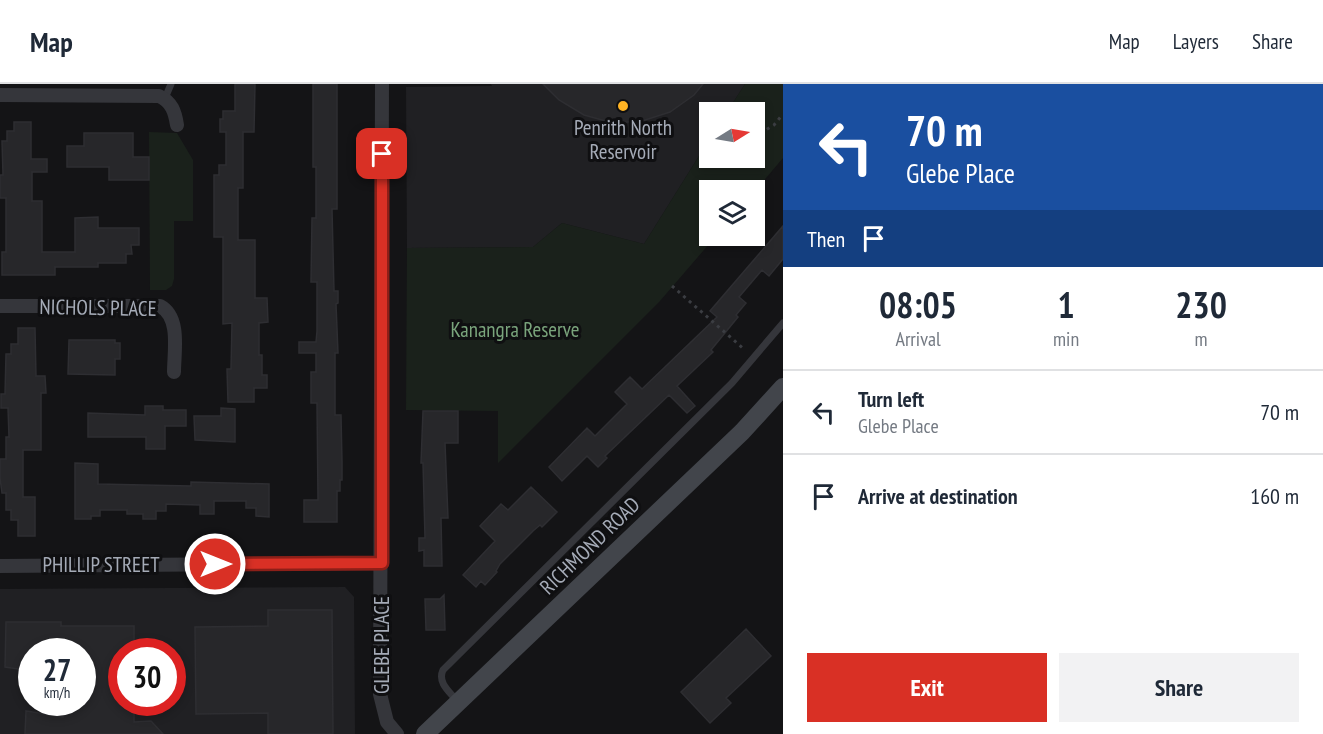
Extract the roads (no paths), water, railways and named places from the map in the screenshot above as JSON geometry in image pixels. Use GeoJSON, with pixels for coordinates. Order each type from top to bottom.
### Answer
{"type":"FeatureCollection","features":[{"type":"Feature","properties":{"kind":"street","name":"GLEBE PLACE"},"geometry":{"type":"LineString","coordinates":[[382,84],[381,700],[387,722],[397,734]]}},
{"type":"Feature","properties":{"kind":"street"},"geometry":{"type":"LineString","coordinates":[[0,95],[149,95],[165,98],[175,112],[177,125]]}},
{"type":"Feature","properties":{"kind":"street","name":"NICHOLS PLACE"},"geometry":{"type":"LineString","coordinates":[[0,306],[160,306],[167,310],[174,324],[174,372]]}},
{"type":"Feature","properties":{"kind":"street","name":"RICHMOND ROAD"},"geometry":{"type":"LineString","coordinates":[[425,734],[742,432],[783,387]]}},
{"type":"Feature","properties":{"kind":"street","name":"PHILLIP STREET"},"geometry":{"type":"LineString","coordinates":[[0,566],[382,563]]}},
{"type":"Feature","properties":{"kind":"lane"},"geometry":{"type":"LineString","coordinates":[[165,98],[171,84]]}},
{"type":"Feature","properties":{"kind":"lane"},"geometry":{"type":"LineString","coordinates":[[459,704],[442,684],[440,674],[442,670],[732,383],[783,323]]}},
{"type":"Feature","properties":{"kind":"place","name":"Penrith North Reservoir"},"geometry":{"type":"Point","coordinates":[623,106]}},
{"type":"Feature","properties":{"kind":"park label","name":"Kanangra Reserve"},"geometry":{"type":"Point","coordinates":[515,330]}}]}
